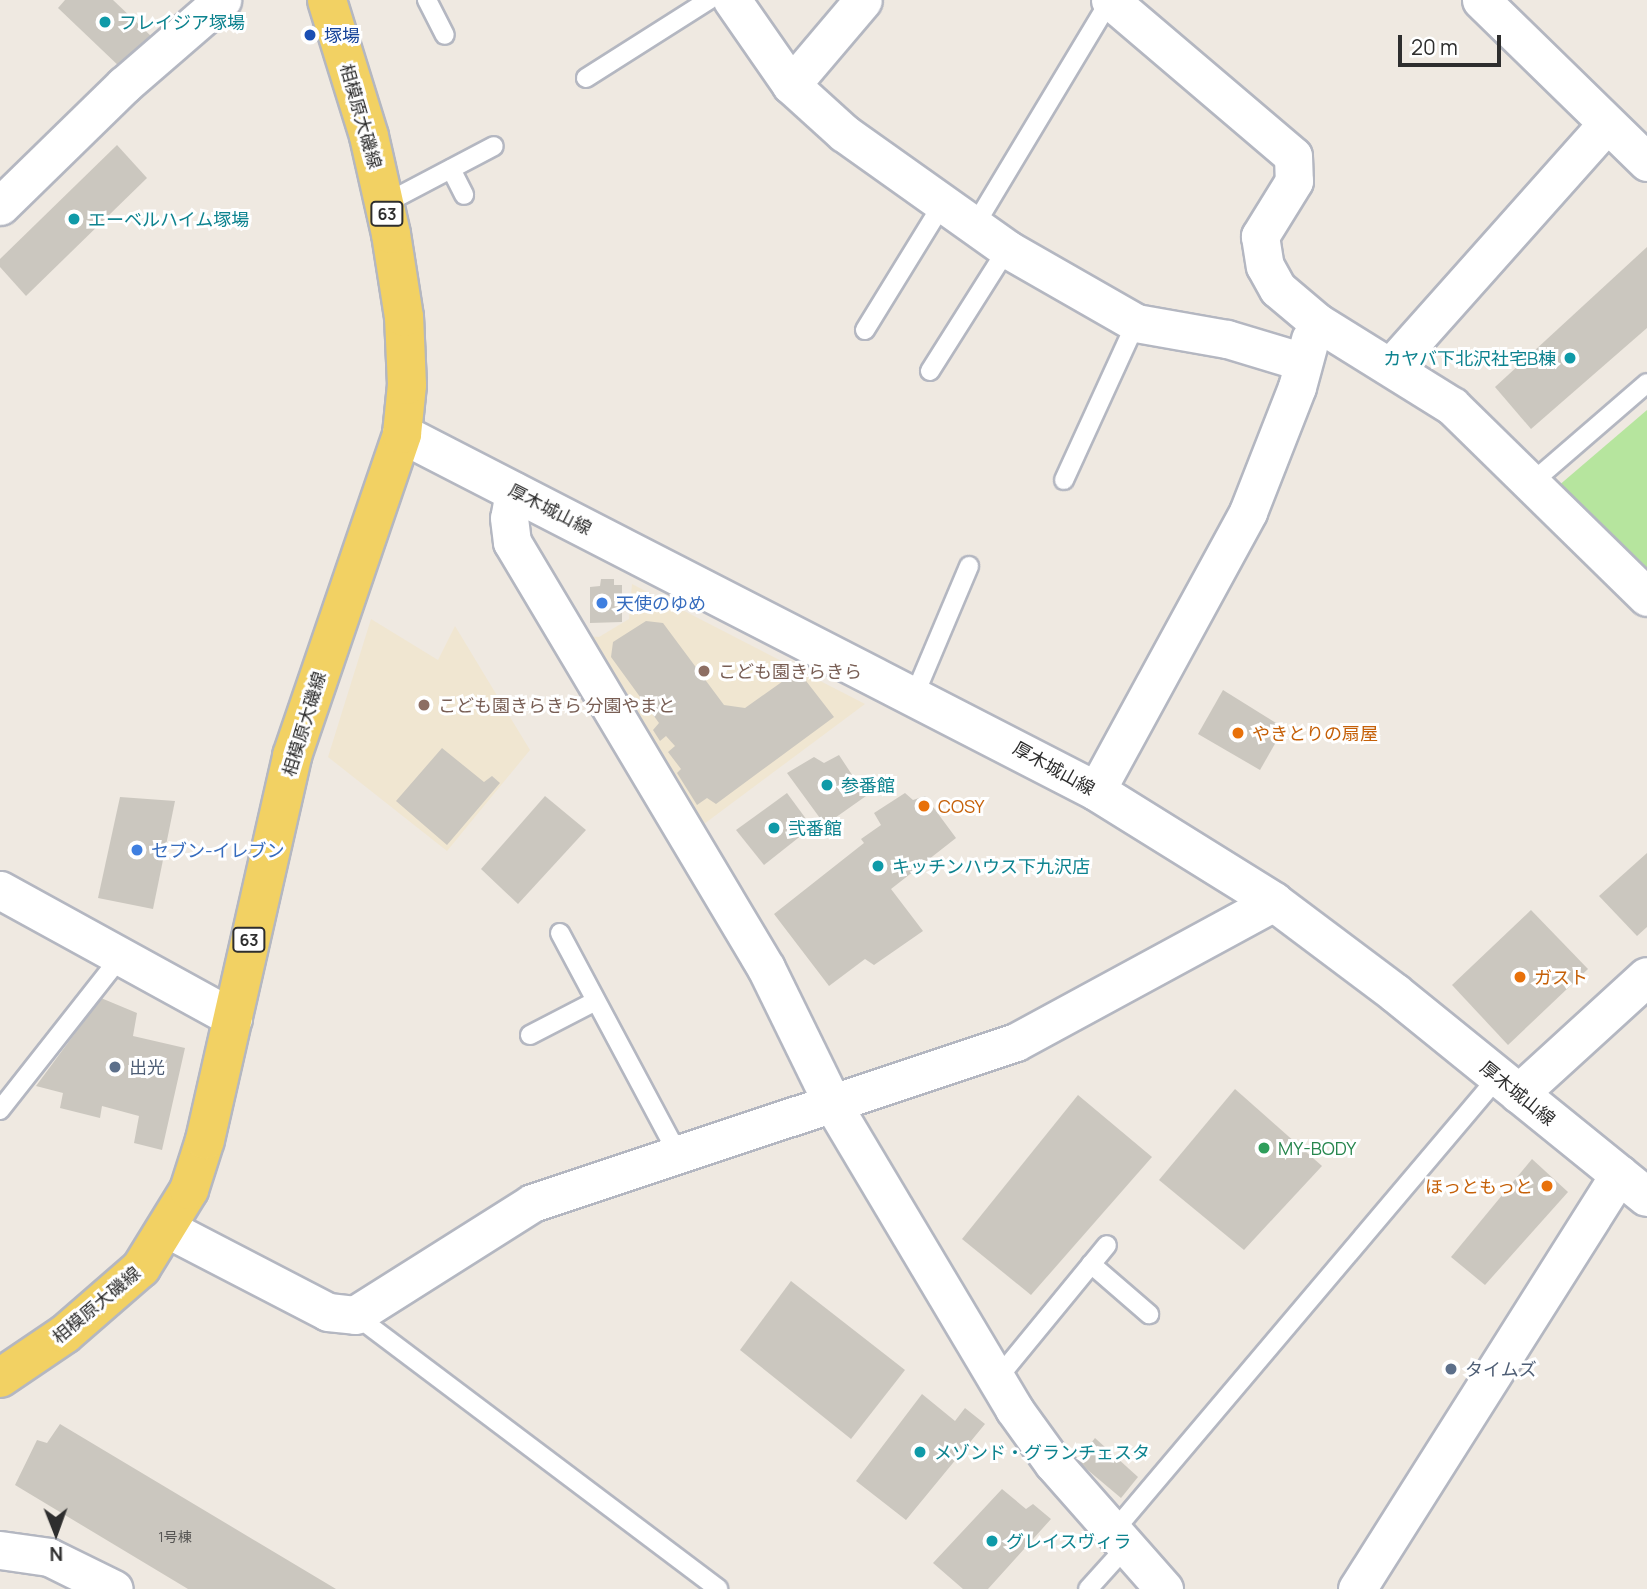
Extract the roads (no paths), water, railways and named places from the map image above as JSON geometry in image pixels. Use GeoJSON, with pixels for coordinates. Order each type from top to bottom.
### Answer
{"type":"FeatureCollection","features":[{"type":"Feature","properties":{"kind":"main road","name":"相模原大磯線"},"geometry":{"type":"LineString","coordinates":[[0,1378],[112,1296],[141,1268],[189,1190],[205,1140],[292,756],[402,434],[407,385],[404,317],[369,136],[327,0]]}},
{"type":"Feature","properties":{"kind":"main road","name":"厚木城山線"},"geometry":{"type":"LineString","coordinates":[[402,434],[915,694],[1096,791],[1273,902],[1633,1185]]}},
{"type":"Feature","properties":{"kind":"main road"},"geometry":{"type":"LineString","coordinates":[[1508,1086],[1647,977]]}},
{"type":"Feature","properties":{"kind":"street"},"geometry":{"type":"LineString","coordinates":[[0,206],[124,85],[222,0]]}},
{"type":"Feature","properties":{"kind":"street"},"geometry":{"type":"LineString","coordinates":[[732,0],[791,85],[844,133],[942,205],[1007,248],[1136,323],[1227,339],[1300,361]]}},
{"type":"Feature","properties":{"kind":"street"},"geometry":{"type":"LineString","coordinates":[[791,85],[863,0]]}},
{"type":"Feature","properties":{"kind":"street"},"geometry":{"type":"LineString","coordinates":[[1110,0],[1293,156],[1293,181],[1265,223],[1260,248],[1278,289],[1317,322],[1452,406],[1529,485],[1647,597]]}},
{"type":"Feature","properties":{"kind":"street"},"geometry":{"type":"LineString","coordinates":[[1481,0],[1517,30],[1606,125],[1647,162]]}},
{"type":"Feature","properties":{"kind":"street"},"geometry":{"type":"LineString","coordinates":[[1391,366],[1606,125]]}},
{"type":"Feature","properties":{"kind":"street"},"geometry":{"type":"LineString","coordinates":[[1096,791],[1248,512],[1297,387],[1300,361],[1317,322]]}},
{"type":"Feature","properties":{"kind":"street"},"geometry":{"type":"LineString","coordinates":[[514,491],[509,518],[512,542],[766,968],[833,1105],[997,1379],[1053,1463],[1164,1589]]}},
{"type":"Feature","properties":{"kind":"street"},"geometry":{"type":"LineString","coordinates":[[0,890],[233,1017]]}},
{"type":"Feature","properties":{"kind":"street"},"geometry":{"type":"LineString","coordinates":[[168,1228],[328,1312],[355,1315],[532,1203],[1016,1042],[1273,902]]}},
{"type":"Feature","properties":{"kind":"street"},"geometry":{"type":"LineString","coordinates":[[1357,1589],[1633,1185]]}},
{"type":"Feature","properties":{"kind":"street"},"geometry":{"type":"LineString","coordinates":[[0,1550],[49,1557],[114,1589]]}},
{"type":"Feature","properties":{"kind":"lane"},"geometry":{"type":"LineString","coordinates":[[427,0],[445,35]]}},
{"type":"Feature","properties":{"kind":"lane"},"geometry":{"type":"LineString","coordinates":[[586,78],[709,0]]}},
{"type":"Feature","properties":{"kind":"lane"},"geometry":{"type":"LineString","coordinates":[[975,225],[1110,0]]}},
{"type":"Feature","properties":{"kind":"lane"},"geometry":{"type":"LineString","coordinates":[[384,204],[494,146]]}},
{"type":"Feature","properties":{"kind":"lane"},"geometry":{"type":"LineString","coordinates":[[451,169],[464,195]]}},
{"type":"Feature","properties":{"kind":"lane"},"geometry":{"type":"LineString","coordinates":[[865,330],[942,205]]}},
{"type":"Feature","properties":{"kind":"lane"},"geometry":{"type":"LineString","coordinates":[[930,370],[1007,248]]}},
{"type":"Feature","properties":{"kind":"lane"},"geometry":{"type":"LineString","coordinates":[[1064,480],[1136,323]]}},
{"type":"Feature","properties":{"kind":"lane"},"geometry":{"type":"LineString","coordinates":[[1529,485],[1647,383]]}},
{"type":"Feature","properties":{"kind":"lane"},"geometry":{"type":"LineString","coordinates":[[915,694],[969,566]]}},
{"type":"Feature","properties":{"kind":"lane"},"geometry":{"type":"LineString","coordinates":[[560,933],[678,1154]]}},
{"type":"Feature","properties":{"kind":"lane"},"geometry":{"type":"LineString","coordinates":[[0,1111],[121,956]]}},
{"type":"Feature","properties":{"kind":"lane"},"geometry":{"type":"LineString","coordinates":[[530,1035],[596,1001]]}},
{"type":"Feature","properties":{"kind":"lane"},"geometry":{"type":"LineString","coordinates":[[1088,1589],[1119,1540],[1508,1086]]}},
{"type":"Feature","properties":{"kind":"lane"},"geometry":{"type":"LineString","coordinates":[[997,1379],[1107,1245]]}},
{"type":"Feature","properties":{"kind":"lane"},"geometry":{"type":"LineString","coordinates":[[1091,1264],[1149,1314]]}},
{"type":"Feature","properties":{"kind":"lane"},"geometry":{"type":"LineString","coordinates":[[355,1315],[718,1589]]}},
{"type":"Feature","properties":{"kind":"place","name":"フレイジア塚場"},"geometry":{"type":"Point","coordinates":[105,22]}},
{"type":"Feature","properties":{"kind":"place","name":"塚場"},"geometry":{"type":"Point","coordinates":[310,35]}},
{"type":"Feature","properties":{"kind":"place","name":"エーベルハイム塚場"},"geometry":{"type":"Point","coordinates":[74,219]}},
{"type":"Feature","properties":{"kind":"place","name":"カヤバ下北沢社宅B棟"},"geometry":{"type":"Point","coordinates":[1570,358]}},
{"type":"Feature","properties":{"kind":"place","name":"天使のゆめ"},"geometry":{"type":"Point","coordinates":[602,603]}},
{"type":"Feature","properties":{"kind":"place","name":"こども園きらきら"},"geometry":{"type":"Point","coordinates":[704,671]}},
{"type":"Feature","properties":{"kind":"place","name":"こども園きらきら 分園やまと"},"geometry":{"type":"Point","coordinates":[424,705]}},
{"type":"Feature","properties":{"kind":"place","name":"やきとりの扇屋"},"geometry":{"type":"Point","coordinates":[1238,733]}},
{"type":"Feature","properties":{"kind":"place","name":"参番館"},"geometry":{"type":"Point","coordinates":[827,785]}},
{"type":"Feature","properties":{"kind":"place","name":"COSY"},"geometry":{"type":"Point","coordinates":[924,806]}},
{"type":"Feature","properties":{"kind":"place","name":"弐番館"},"geometry":{"type":"Point","coordinates":[774,828]}},
{"type":"Feature","properties":{"kind":"place","name":"セブン-イレブン"},"geometry":{"type":"Point","coordinates":[137,850]}},
{"type":"Feature","properties":{"kind":"place","name":"キッチンハウス下九沢店"},"geometry":{"type":"Point","coordinates":[878,866]}},
{"type":"Feature","properties":{"kind":"place","name":"ガスト"},"geometry":{"type":"Point","coordinates":[1520,977]}},
{"type":"Feature","properties":{"kind":"place","name":"出光"},"geometry":{"type":"Point","coordinates":[115,1067]}},
{"type":"Feature","properties":{"kind":"place","name":"MY-BODY"},"geometry":{"type":"Point","coordinates":[1264,1148]}},
{"type":"Feature","properties":{"kind":"place","name":"ほっともっと"},"geometry":{"type":"Point","coordinates":[1547,1186]}},
{"type":"Feature","properties":{"kind":"place","name":"タイムズ"},"geometry":{"type":"Point","coordinates":[1451,1369]}},
{"type":"Feature","properties":{"kind":"place","name":"メゾンド・グランチェスタ"},"geometry":{"type":"Point","coordinates":[920,1452]}},
{"type":"Feature","properties":{"kind":"place","name":"グレイスヴィラ"},"geometry":{"type":"Point","coordinates":[992,1541]}}]}
